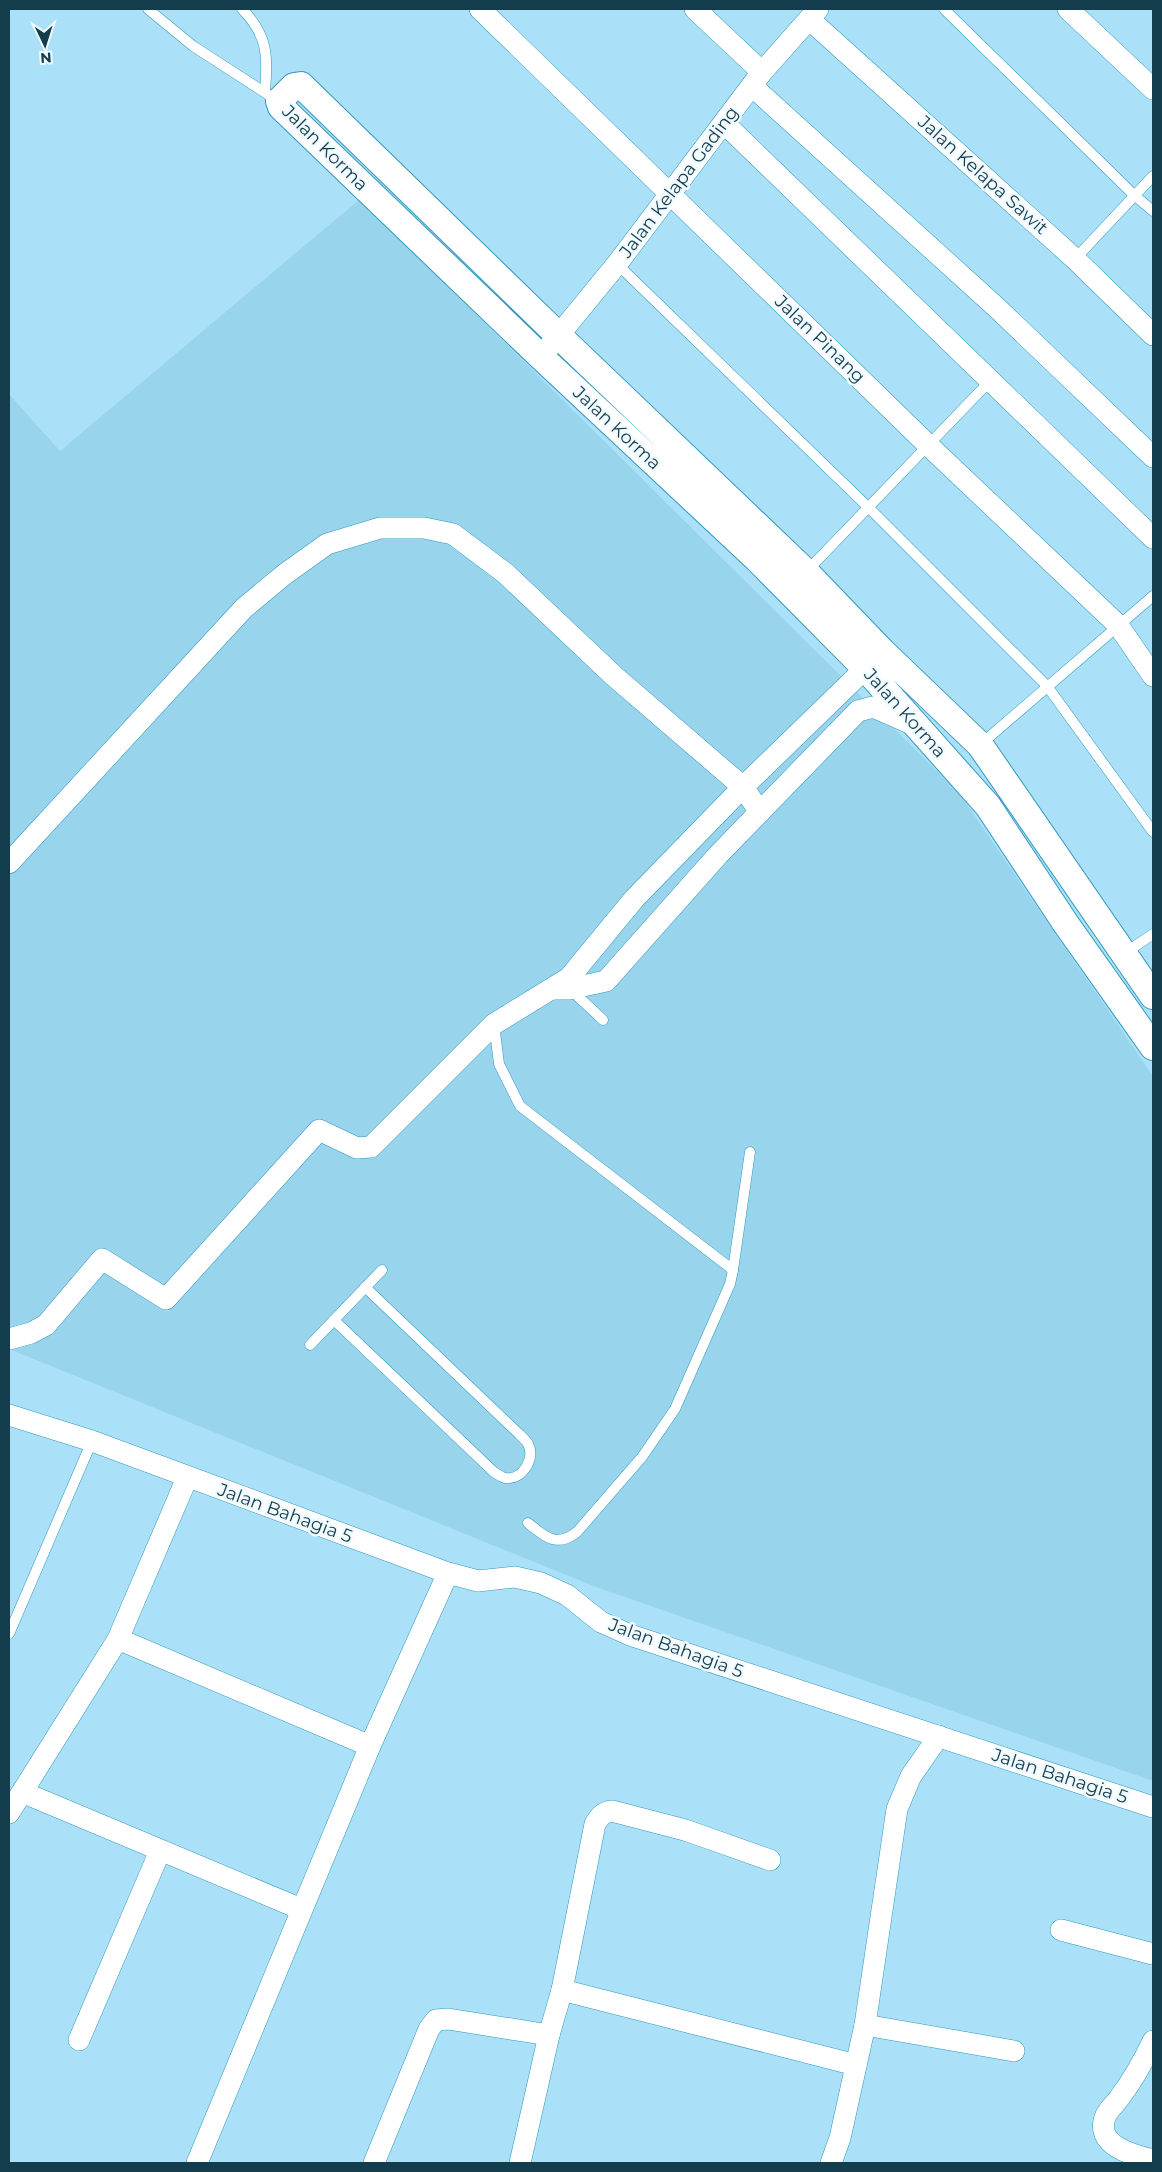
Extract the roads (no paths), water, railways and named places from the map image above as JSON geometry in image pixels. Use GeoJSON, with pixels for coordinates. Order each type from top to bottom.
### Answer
{"type":"FeatureCollection","features":[{"type":"Feature","properties":{"kind":"street","name":"Jalan Pinang"},"geometry":{"type":"LineString","coordinates":[[480,9],[928,445],[1118,625],[1153,676]]}},
{"type":"Feature","properties":{"kind":"street"},"geometry":{"type":"LineString","coordinates":[[696,9],[757,79],[1153,457]]}},
{"type":"Feature","properties":{"kind":"street"},"geometry":{"type":"LineString","coordinates":[[1068,9],[1153,89]]}},
{"type":"Feature","properties":{"kind":"street","name":"Jalan Kelapa Gading"},"geometry":{"type":"LineString","coordinates":[[540,356],[617,264],[757,79],[814,14]]}},
{"type":"Feature","properties":{"kind":"street","name":"Jalan Kelapa Sawit"},"geometry":{"type":"LineString","coordinates":[[814,14],[1075,259],[1153,335]]}},
{"type":"Feature","properties":{"kind":"street","name":"Jalan Korma"},"geometry":{"type":"LineString","coordinates":[[1153,996],[980,745],[874,660],[757,559],[540,356],[281,107],[272,96],[294,86],[301,85],[558,335],[806,572],[874,660],[915,726],[988,806],[1066,924],[1153,1047]]}},
{"type":"Feature","properties":{"kind":"street"},"geometry":{"type":"LineString","coordinates":[[724,123],[1153,538]]}},
{"type":"Feature","properties":{"kind":"street"},"geometry":{"type":"LineString","coordinates":[[9,863],[244,608],[285,574],[327,544],[380,528],[424,528],[453,534],[478,551],[505,573],[614,676],[743,787],[760,812]]}},
{"type":"Feature","properties":{"kind":"street"},"geometry":{"type":"LineString","coordinates":[[9,1339],[31,1333],[46,1325],[102,1259],[166,1299],[319,1130],[357,1148],[371,1147],[494,1024],[563,986],[634,899],[743,787],[874,660]]}},
{"type":"Feature","properties":{"kind":"street"},"geometry":{"type":"LineString","coordinates":[[563,986],[606,981],[728,846],[858,711],[873,707],[915,726]]}},
{"type":"Feature","properties":{"kind":"street"},"geometry":{"type":"LineString","coordinates":[[708,824],[728,846]]}},
{"type":"Feature","properties":{"kind":"street","name":"Jalan Bahagia 5"},"geometry":{"type":"LineString","coordinates":[[9,1415],[92,1441],[187,1478],[448,1573],[478,1581],[515,1577],[541,1583],[567,1595],[601,1622],[630,1636],[1153,1806]]}},
{"type":"Feature","properties":{"kind":"street"},"geometry":{"type":"LineString","coordinates":[[9,1813],[118,1639],[187,1478]]}},
{"type":"Feature","properties":{"kind":"street"},"geometry":{"type":"LineString","coordinates":[[197,2163],[370,1746],[448,1573]]}},
{"type":"Feature","properties":{"kind":"street"},"geometry":{"type":"LineString","coordinates":[[118,1639],[370,1746]]}},
{"type":"Feature","properties":{"kind":"street"},"geometry":{"type":"LineString","coordinates":[[831,2163],[840,2138],[865,2025],[897,1809],[911,1776],[939,1736]]}},
{"type":"Feature","properties":{"kind":"street"},"geometry":{"type":"LineString","coordinates":[[22,1792],[301,1909]]}},
{"type":"Feature","properties":{"kind":"street"},"geometry":{"type":"LineString","coordinates":[[520,2163],[549,2035],[562,1990],[595,1824],[606,1812],[612,1811],[685,1830],[770,1860]]}},
{"type":"Feature","properties":{"kind":"street"},"geometry":{"type":"LineString","coordinates":[[79,2040],[160,1851]]}},
{"type":"Feature","properties":{"kind":"street"},"geometry":{"type":"LineString","coordinates":[[1061,1930],[1153,1954]]}},
{"type":"Feature","properties":{"kind":"street"},"geometry":{"type":"LineString","coordinates":[[562,1990],[856,2066]]}},
{"type":"Feature","properties":{"kind":"street"},"geometry":{"type":"LineString","coordinates":[[374,2163],[429,2029],[436,2020],[448,2019],[549,2035]]}},
{"type":"Feature","properties":{"kind":"street"},"geometry":{"type":"LineString","coordinates":[[865,2025],[1014,2051]]}},
{"type":"Feature","properties":{"kind":"street"},"geometry":{"type":"LineString","coordinates":[[1153,2041],[1121,2096],[1107,2114],[1102,2128],[1108,2140],[1116,2148],[1153,2160]]}},
{"type":"Feature","properties":{"kind":"lane"},"geometry":{"type":"LineString","coordinates":[[148,9],[193,46],[272,96]]}},
{"type":"Feature","properties":{"kind":"lane"},"geometry":{"type":"LineString","coordinates":[[242,9],[258,27],[267,54],[272,96]]}},
{"type":"Feature","properties":{"kind":"lane"},"geometry":{"type":"LineString","coordinates":[[944,9],[1134,195],[1153,211]]}},
{"type":"Feature","properties":{"kind":"lane"},"geometry":{"type":"LineString","coordinates":[[1075,259],[1153,176]]}},
{"type":"Feature","properties":{"kind":"lane"},"geometry":{"type":"LineString","coordinates":[[617,264],[869,508],[1047,686],[1153,832]]}},
{"type":"Feature","properties":{"kind":"lane"},"geometry":{"type":"LineString","coordinates":[[806,572],[991,380]]}},
{"type":"Feature","properties":{"kind":"lane"},"geometry":{"type":"LineString","coordinates":[[980,745],[1153,596]]}},
{"type":"Feature","properties":{"kind":"lane"},"geometry":{"type":"LineString","coordinates":[[1124,954],[1153,934]]}},
{"type":"Feature","properties":{"kind":"lane"},"geometry":{"type":"LineString","coordinates":[[563,986],[603,1020]]}},
{"type":"Feature","properties":{"kind":"lane"},"geometry":{"type":"LineString","coordinates":[[494,1024],[499,1064],[520,1106],[734,1270]]}},
{"type":"Feature","properties":{"kind":"lane"},"geometry":{"type":"LineString","coordinates":[[528,1523],[554,1540],[568,1539],[577,1532],[642,1457],[675,1409],[730,1284],[734,1270],[750,1152]]}},
{"type":"Feature","properties":{"kind":"lane"},"geometry":{"type":"LineString","coordinates":[[310,1346],[382,1270]]}},
{"type":"Feature","properties":{"kind":"lane"},"geometry":{"type":"LineString","coordinates":[[334,1320],[494,1472],[505,1478],[515,1477],[526,1468],[531,1457],[529,1445],[366,1287]]}},
{"type":"Feature","properties":{"kind":"lane"},"geometry":{"type":"LineString","coordinates":[[9,1634],[92,1441]]}}]}
